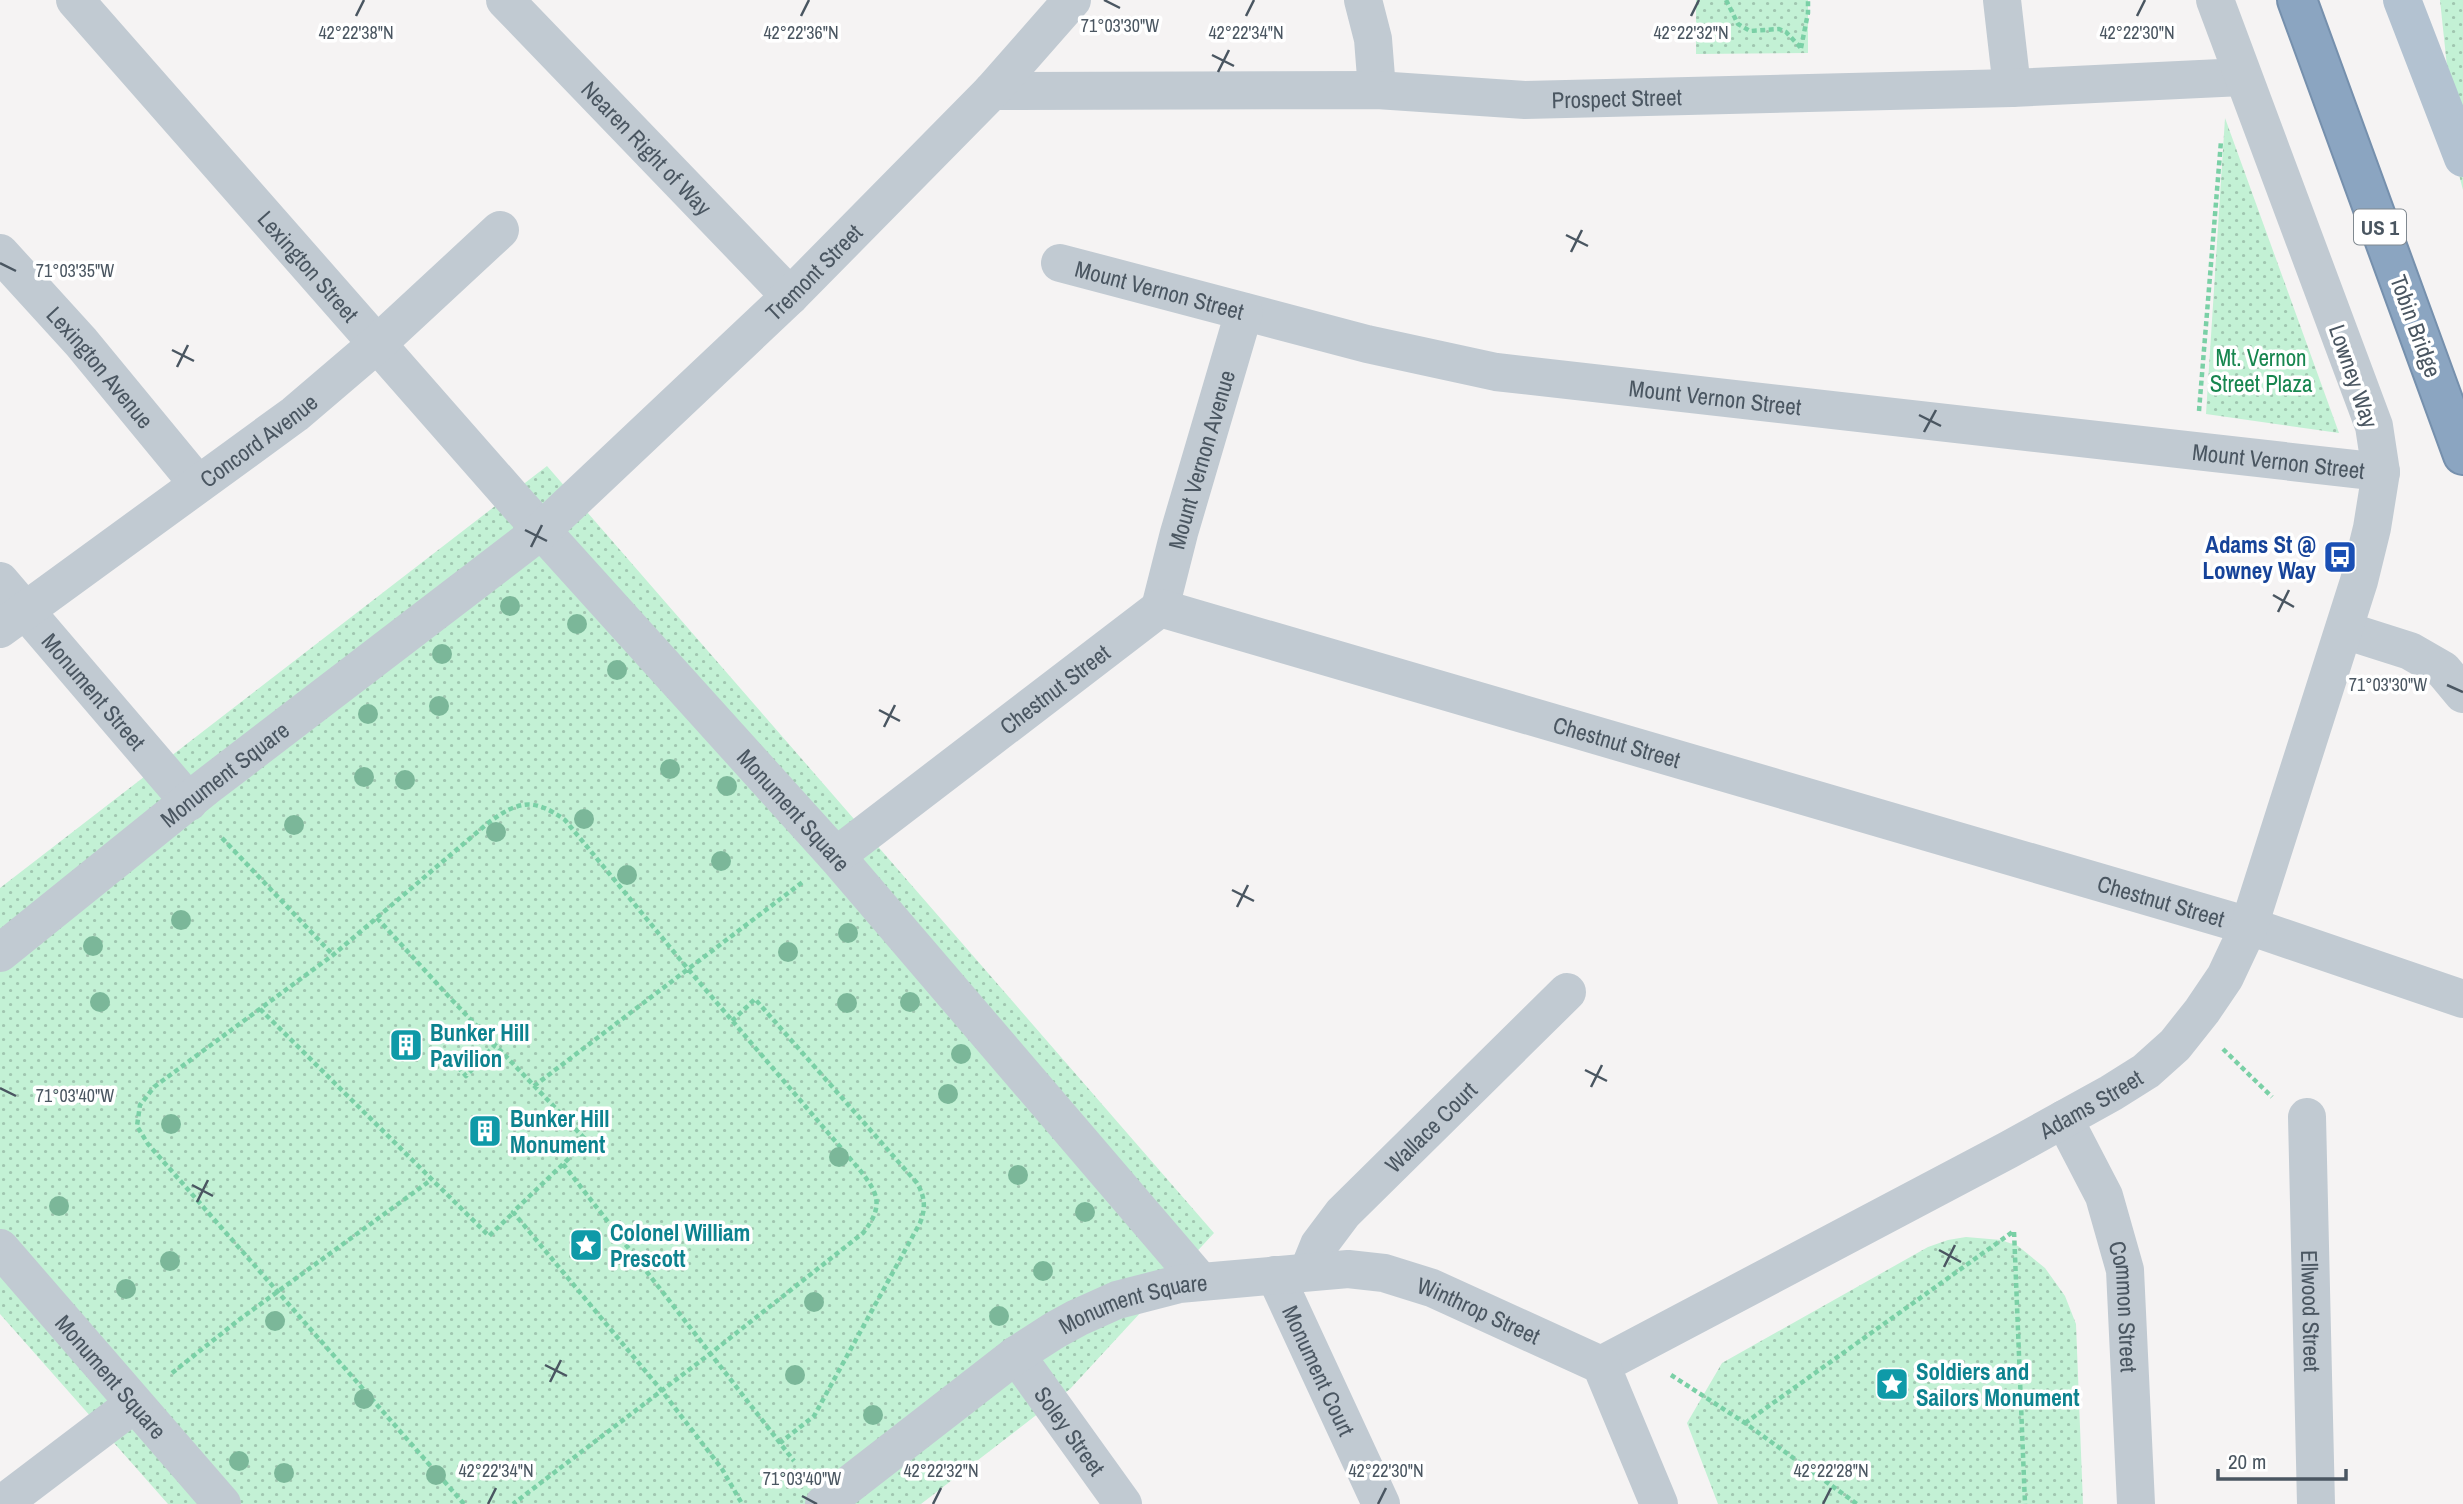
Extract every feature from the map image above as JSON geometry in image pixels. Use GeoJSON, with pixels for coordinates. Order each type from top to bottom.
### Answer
{"type":"FeatureCollection","features":[{"type":"Feature","properties":{"kind":"highway","name":"Tobin Bridge"},"geometry":{"type":"LineString","coordinates":[[2298,0],[2463,431]]}},
{"type":"Feature","properties":{"kind":"highway","name":"Tobin Bridge"},"geometry":{"type":"LineString","coordinates":[[2298,0],[2463,454]]}},
{"type":"Feature","properties":{"kind":"main road"},"geometry":{"type":"LineString","coordinates":[[2402,0],[2463,158]]}},
{"type":"Feature","properties":{"kind":"street","name":"Lexington Street"},"geometry":{"type":"LineString","coordinates":[[75,0],[542,530]]}},
{"type":"Feature","properties":{"kind":"street","name":"Nearen Right of Way"},"geometry":{"type":"LineString","coordinates":[[505,0],[790,296]]}},
{"type":"Feature","properties":{"kind":"street","name":"Tremont Street"},"geometry":{"type":"LineString","coordinates":[[542,530],[790,296],[992,91],[1072,0]]}},
{"type":"Feature","properties":{"kind":"street"},"geometry":{"type":"LineString","coordinates":[[1363,0],[1373,39],[1377,90]]}},
{"type":"Feature","properties":{"kind":"street"},"geometry":{"type":"LineString","coordinates":[[2002,0],[2012,88]]}},
{"type":"Feature","properties":{"kind":"street","name":"Lowney Way"},"geometry":{"type":"LineString","coordinates":[[2215,0],[2374,426],[2381,472],[2372,528],[2344,630]]}},
{"type":"Feature","properties":{"kind":"street","name":"Prospect Street"},"geometry":{"type":"LineString","coordinates":[[992,91],[1377,90],[1525,100],[2012,88],[2242,77]]}},
{"type":"Feature","properties":{"kind":"street","name":"Concord Avenue"},"geometry":{"type":"LineString","coordinates":[[12,619],[295,414],[377,344],[500,230]]}},
{"type":"Feature","properties":{"kind":"street","name":"Lexington Avenue"},"geometry":{"type":"LineString","coordinates":[[0,253],[81,342],[198,484]]}},
{"type":"Feature","properties":{"kind":"street","name":"Mount Vernon Street"},"geometry":{"type":"LineString","coordinates":[[1060,263],[1367,344],[1496,372],[2381,472]]}},
{"type":"Feature","properties":{"kind":"street","name":"Mount Vernon Avenue"},"geometry":{"type":"LineString","coordinates":[[1160,608],[1179,533],[1244,312]]}},
{"type":"Feature","properties":{"kind":"street","name":"Monument Square"},"geometry":{"type":"LineString","coordinates":[[0,953],[189,802],[542,530],[836,856],[1200,1281]]}},
{"type":"Feature","properties":{"kind":"street","name":"Monument Street"},"geometry":{"type":"LineString","coordinates":[[0,582],[12,619],[189,802]]}},
{"type":"Feature","properties":{"kind":"street","name":"Chestnut Street"},"geometry":{"type":"LineString","coordinates":[[836,856],[1160,608],[2249,926],[2463,999]]}},
{"type":"Feature","properties":{"kind":"street"},"geometry":{"type":"LineString","coordinates":[[2344,630],[2410,651],[2443,670],[2463,694]]}},
{"type":"Feature","properties":{"kind":"street","name":"Adams Street"},"geometry":{"type":"LineString","coordinates":[[1601,1365],[2111,1093],[2146,1071],[2175,1045],[2225,977],[2249,926],[2344,630]]}},
{"type":"Feature","properties":{"kind":"street","name":"Wallace Court"},"geometry":{"type":"LineString","coordinates":[[1292,1274],[1343,1213],[1567,992]]}},
{"type":"Feature","properties":{"kind":"street","name":"Ellwood Street"},"geometry":{"type":"LineString","coordinates":[[2307,1117],[2316,1504]]}},
{"type":"Feature","properties":{"kind":"street","name":"Common Street"},"geometry":{"type":"LineString","coordinates":[[2064,1119],[2104,1196],[2125,1270],[2136,1504]]}},
{"type":"Feature","properties":{"kind":"street","name":"Monument Square"},"geometry":{"type":"LineString","coordinates":[[0,1248],[222,1504]]}},
{"type":"Feature","properties":{"kind":"street","name":"Winthrop Street"},"geometry":{"type":"LineString","coordinates":[[1200,1281],[1360,1270],[1406,1279],[1432,1288],[1601,1365]]}},
{"type":"Feature","properties":{"kind":"street","name":"Monument Court"},"geometry":{"type":"LineString","coordinates":[[1292,1274],[1381,1504]]}},
{"type":"Feature","properties":{"kind":"street","name":"Monument Square"},"geometry":{"type":"LineString","coordinates":[[824,1504],[1016,1355],[1077,1318],[1117,1300],[1158,1288],[1200,1281]]}},
{"type":"Feature","properties":{"kind":"street","name":"Soley Street"},"geometry":{"type":"LineString","coordinates":[[1016,1355],[1123,1504]]}},
{"type":"Feature","properties":{"kind":"street"},"geometry":{"type":"LineString","coordinates":[[1601,1365],[1660,1504]]}},
{"type":"Feature","properties":{"kind":"street"},"geometry":{"type":"LineString","coordinates":[[2,1504],[134,1404]]}},
{"type":"Feature","properties":{"kind":"path"},"geometry":{"type":"LineString","coordinates":[[1726,0],[1738,24],[1750,31],[1779,29],[1786,32],[1800,51],[1808,0]]}},
{"type":"Feature","properties":{"kind":"path"},"geometry":{"type":"LineString","coordinates":[[2199,412],[2222,129]]}},
{"type":"Feature","properties":{"kind":"path"},"geometry":{"type":"LineString","coordinates":[[464,1504],[148,1144],[136,1126],[140,1105],[154,1087],[333,955],[509,807],[532,803],[550,809],[565,820],[859,1169],[874,1188],[876,1200],[872,1222],[863,1233],[513,1504]]}},
{"type":"Feature","properties":{"kind":"path"},"geometry":{"type":"LineString","coordinates":[[222,838],[333,955]]}},
{"type":"Feature","properties":{"kind":"path"},"geometry":{"type":"LineString","coordinates":[[534,1086],[771,906]]}},
{"type":"Feature","properties":{"kind":"path"},"geometry":{"type":"LineString","coordinates":[[260,1009],[489,1236],[587,1141],[377,918]]}},
{"type":"Feature","properties":{"kind":"path"},"geometry":{"type":"LineString","coordinates":[[732,1021],[755,999],[917,1183],[924,1197],[920,1223],[814,1416],[780,1443]]}},
{"type":"Feature","properties":{"kind":"path"},"geometry":{"type":"LineString","coordinates":[[458,1067],[466,1076],[495,1045]]}},
{"type":"Feature","properties":{"kind":"path"},"geometry":{"type":"LineString","coordinates":[[2220,1046],[2273,1099]]}},
{"type":"Feature","properties":{"kind":"path"},"geometry":{"type":"LineString","coordinates":[[562,1164],[794,1461]]}},
{"type":"Feature","properties":{"kind":"path"},"geometry":{"type":"LineString","coordinates":[[172,1373],[278,1291],[431,1180]]}},
{"type":"Feature","properties":{"kind":"path"},"geometry":{"type":"LineString","coordinates":[[513,1212],[662,1391],[722,1469],[741,1502]]}},
{"type":"Feature","properties":{"kind":"path"},"geometry":{"type":"LineString","coordinates":[[1745,1423],[2014,1231],[2025,1504]]}},
{"type":"Feature","properties":{"kind":"path"},"geometry":{"type":"LineString","coordinates":[[1669,1374],[1745,1423],[1857,1504]]}},
{"type":"Feature","properties":{"kind":"green space"},"geometry":{"type":"Polygon","coordinates":[[[1696,0],[1808,0],[1808,53],[1696,54],[1696,0]]]}},
{"type":"Feature","properties":{"kind":"green space"},"geometry":{"type":"Polygon","coordinates":[[[2440,0],[2463,0],[2463,190],[2458,171],[2440,0]]]}},
{"type":"Feature","properties":{"kind":"green space","name":"Mt. Vernon Street Plaza"},"geometry":{"type":"Polygon","coordinates":[[[2225,118],[2339,433],[2206,414],[2225,118]]]}},
{"type":"Feature","properties":{"kind":"green space"},"geometry":{"type":"Polygon","coordinates":[[[547,466],[1214,1233],[1070,1389],[921,1504],[168,1504],[0,1314],[0,888],[547,466]]]}},
{"type":"Feature","properties":{"kind":"green space"},"geometry":{"type":"Polygon","coordinates":[[[1966,1237],[2001,1240],[2018,1246],[2045,1268],[2065,1296],[2076,1324],[2083,1504],[1718,1504],[1687,1423],[1722,1363],[1928,1247],[1966,1237]]]}},
{"type":"Feature","properties":{"kind":"place","name":"Adams St @ Lowney Way"},"geometry":{"type":"Point","coordinates":[2340,557]}},
{"type":"Feature","properties":{"kind":"place","name":"Bunker Hill Pavilion"},"geometry":{"type":"Point","coordinates":[406,1045]}},
{"type":"Feature","properties":{"kind":"place","name":"Bunker Hill Monument"},"geometry":{"type":"Point","coordinates":[485,1131]}},
{"type":"Feature","properties":{"kind":"place","name":"Colonel William Prescott"},"geometry":{"type":"Point","coordinates":[586,1245]}},
{"type":"Feature","properties":{"kind":"place","name":"Soldiers and Sailors Monument"},"geometry":{"type":"Point","coordinates":[1892,1384]}}]}
